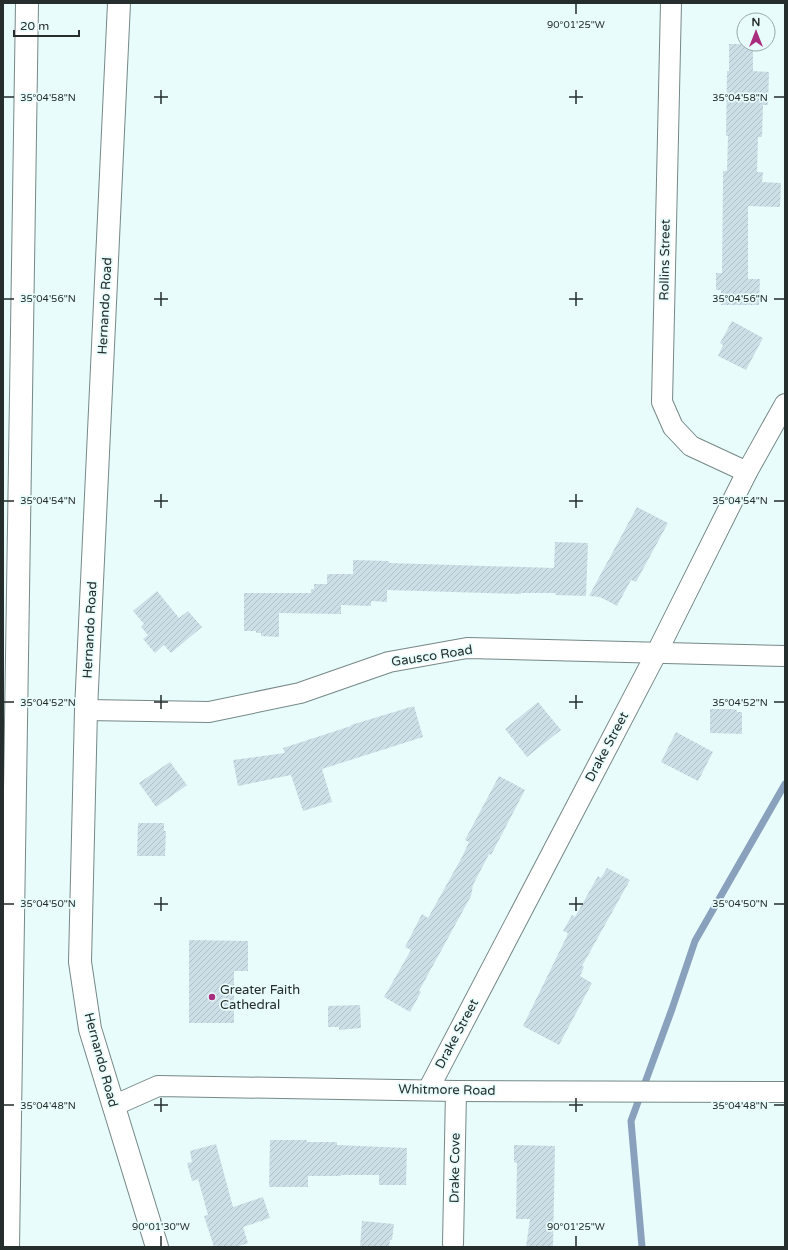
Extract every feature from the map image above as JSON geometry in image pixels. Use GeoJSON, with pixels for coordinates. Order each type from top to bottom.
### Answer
{"type":"FeatureCollection","features":[{"type":"Feature","properties":{"kind":"main road"},"geometry":{"type":"LineString","coordinates":[[8,1247],[27,3]]}},
{"type":"Feature","properties":{"kind":"main road","name":"Hernando Road"},"geometry":{"type":"LineString","coordinates":[[119,3],[86,710],[80,962],[90,1029],[156,1247]]}},
{"type":"Feature","properties":{"kind":"street","name":"Rollins Street"},"geometry":{"type":"LineString","coordinates":[[671,3],[662,402],[673,427],[691,446],[747,472]]}},
{"type":"Feature","properties":{"kind":"street","name":"Drake Street"},"geometry":{"type":"LineString","coordinates":[[428,1090],[656,654],[747,472],[785,404]]}},
{"type":"Feature","properties":{"kind":"street","name":"Gausco Road"},"geometry":{"type":"LineString","coordinates":[[86,710],[209,712],[300,693],[389,662],[467,648],[656,654],[785,656]]}},
{"type":"Feature","properties":{"kind":"street","name":"Whitmore Road"},"geometry":{"type":"LineString","coordinates":[[113,1106],[158,1086],[456,1091],[785,1092]]}},
{"type":"Feature","properties":{"kind":"street","name":"Drake Cove"},"geometry":{"type":"LineString","coordinates":[[453,1244],[456,1091]]}},
{"type":"Feature","properties":{"kind":"building"},"geometry":{"type":"Polygon","coordinates":[[[729,44],[736,44],[736,52],[753,52],[753,71],[769,72],[768,105],[763,105],[762,137],[758,137],[757,172],[763,172],[762,182],[781,183],[780,207],[748,206],[748,279],[760,279],[759,305],[721,305],[721,290],[716,290],[716,273],[722,273],[723,171],[727,171],[727,71],[729,71],[729,44]]]}},
{"type":"Feature","properties":{"kind":"building"},"geometry":{"type":"Polygon","coordinates":[[[732,321],[763,338],[746,370],[718,356],[723,345],[720,343],[732,321]]]}},
{"type":"Feature","properties":{"kind":"building"},"geometry":{"type":"Polygon","coordinates":[[[637,507],[668,523],[636,582],[631,580],[617,606],[600,597],[589,596],[637,507]]]}},
{"type":"Feature","properties":{"kind":"building"},"geometry":{"type":"Polygon","coordinates":[[[555,542],[588,543],[586,596],[555,595],[556,593],[521,594],[387,590],[387,602],[371,601],[371,606],[341,605],[341,614],[279,613],[279,637],[261,636],[261,633],[256,633],[256,631],[244,631],[244,593],[311,593],[311,589],[314,589],[314,584],[327,584],[327,574],[353,574],[353,560],[389,561],[389,563],[554,568],[555,542]]]}},
{"type":"Feature","properties":{"kind":"building"},"geometry":{"type":"Polygon","coordinates":[[[157,591],[179,618],[188,611],[202,627],[171,653],[164,645],[155,653],[143,639],[148,635],[141,627],[144,624],[133,611],[157,591]]]}},
{"type":"Feature","properties":{"kind":"building"},"geometry":{"type":"Polygon","coordinates":[[[538,702],[561,730],[527,757],[505,729],[538,702]]]}},
{"type":"Feature","properties":{"kind":"building"},"geometry":{"type":"Polygon","coordinates":[[[414,706],[423,737],[322,769],[332,802],[303,811],[291,775],[238,786],[233,760],[285,753],[283,748],[414,706]]]}},
{"type":"Feature","properties":{"kind":"building"},"geometry":{"type":"Polygon","coordinates":[[[710,709],[732,709],[737,710],[737,712],[742,712],[742,734],[710,733],[710,709]]]}},
{"type":"Feature","properties":{"kind":"building"},"geometry":{"type":"Polygon","coordinates":[[[676,732],[713,752],[698,781],[661,762],[676,732]]]}},
{"type":"Feature","properties":{"kind":"building"},"geometry":{"type":"Polygon","coordinates":[[[170,762],[187,785],[156,807],[139,783],[170,762]]]}},
{"type":"Feature","properties":{"kind":"building"},"geometry":{"type":"Polygon","coordinates":[[[499,776],[525,790],[491,855],[489,854],[473,885],[471,896],[419,991],[421,992],[410,1012],[384,997],[411,950],[405,947],[422,914],[428,918],[462,857],[469,842],[465,840],[499,776]]]}},
{"type":"Feature","properties":{"kind":"building"},"geometry":{"type":"Polygon","coordinates":[[[138,823],[164,823],[164,831],[166,831],[165,856],[137,856],[138,823]]]}},
{"type":"Feature","properties":{"kind":"building"},"geometry":{"type":"Polygon","coordinates":[[[607,868],[630,880],[582,966],[584,967],[580,976],[592,983],[559,1045],[523,1026],[566,938],[568,933],[563,931],[572,915],[575,917],[598,876],[601,878],[607,868]]]}},
{"type":"Feature","properties":{"kind":"building","name":"Greater Faith Cathedral"},"geometry":{"type":"Polygon","coordinates":[[[189,940],[248,941],[248,971],[234,971],[234,1023],[189,1023],[189,940]]]}},
{"type":"Feature","properties":{"kind":"building"},"geometry":{"type":"Polygon","coordinates":[[[360,1005],[361,1028],[339,1030],[339,1027],[328,1027],[328,1006],[360,1005]]]}},
{"type":"Feature","properties":{"kind":"building"},"geometry":{"type":"Polygon","coordinates":[[[270,1140],[307,1140],[307,1142],[337,1142],[337,1145],[407,1148],[406,1185],[379,1185],[379,1175],[341,1175],[308,1176],[308,1187],[269,1187],[270,1140]]]}},
{"type":"Feature","properties":{"kind":"building"},"geometry":{"type":"Polygon","coordinates":[[[216,1144],[233,1207],[263,1197],[270,1218],[243,1227],[248,1243],[236,1247],[214,1247],[204,1216],[208,1215],[198,1179],[192,1181],[187,1163],[192,1162],[190,1151],[216,1144]]]}},
{"type":"Feature","properties":{"kind":"building"},"geometry":{"type":"Polygon","coordinates":[[[514,1145],[555,1146],[553,1247],[526,1247],[530,1219],[516,1219],[517,1163],[514,1162],[514,1145]]]}},
{"type":"Feature","properties":{"kind":"building"},"geometry":{"type":"Polygon","coordinates":[[[362,1221],[394,1224],[392,1240],[390,1240],[389,1247],[360,1247],[362,1221]]]}},
{"type":"Feature","properties":{"kind":"waterway"},"geometry":{"type":"LineString","coordinates":[[642,1247],[631,1121],[695,941],[785,784]]}},
{"type":"Feature","properties":{"kind":"place","name":"Greater Faith Cathedral"},"geometry":{"type":"Point","coordinates":[212,997]}}]}
